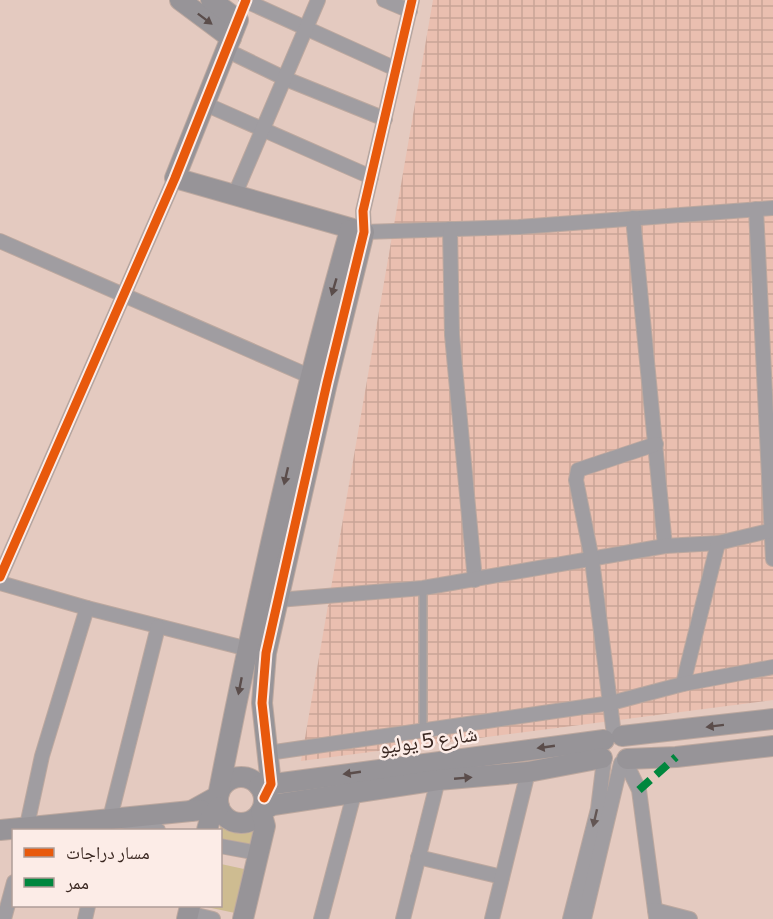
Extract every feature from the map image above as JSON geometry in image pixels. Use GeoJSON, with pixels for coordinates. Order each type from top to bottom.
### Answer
{"type":"FeatureCollection","features":[{"type":"Feature","properties":{"kind":"street"},"geometry":{"type":"LineString","coordinates":[[180,0],[232,36],[286,79],[385,119]]}},
{"type":"Feature","properties":{"kind":"street"},"geometry":{"type":"LineString","coordinates":[[211,0],[232,36]]}},
{"type":"Feature","properties":{"kind":"street"},"geometry":{"type":"LineString","coordinates":[[0,577],[175,178],[246,0],[396,69]]}},
{"type":"Feature","properties":{"kind":"street"},"geometry":{"type":"LineString","coordinates":[[235,194],[309,27],[318,0]]}},
{"type":"Feature","properties":{"kind":"street"},"geometry":{"type":"LineString","coordinates":[[264,795],[250,821],[243,823],[228,819],[219,802],[318,380],[363,211],[411,5],[384,0]]}},
{"type":"Feature","properties":{"kind":"street"},"geometry":{"type":"LineString","coordinates":[[205,104],[371,177]]}},
{"type":"Feature","properties":{"kind":"street"},"geometry":{"type":"LineString","coordinates":[[175,178],[357,231],[450,229],[773,208]]}},
{"type":"Feature","properties":{"kind":"street"},"geometry":{"type":"LineString","coordinates":[[756,209],[773,559]]}},
{"type":"Feature","properties":{"kind":"street"},"geometry":{"type":"LineString","coordinates":[[633,218],[664,546]]}},
{"type":"Feature","properties":{"kind":"street"},"geometry":{"type":"LineString","coordinates":[[450,229],[452,335],[475,580]]}},
{"type":"Feature","properties":{"kind":"street"},"geometry":{"type":"LineString","coordinates":[[0,242],[318,380]]}},
{"type":"Feature","properties":{"kind":"street"},"geometry":{"type":"LineString","coordinates":[[243,919],[265,826],[264,795],[268,753],[256,651],[278,600],[318,380]]}},
{"type":"Feature","properties":{"kind":"street"},"geometry":{"type":"LineString","coordinates":[[584,919],[615,752],[612,703],[592,560],[576,480],[578,470],[656,444]]}},
{"type":"Feature","properties":{"kind":"street"},"geometry":{"type":"LineString","coordinates":[[278,600],[423,588],[664,546],[718,543],[771,531]]}},
{"type":"Feature","properties":{"kind":"street"},"geometry":{"type":"LineString","coordinates":[[683,684],[718,543]]}},
{"type":"Feature","properties":{"kind":"street"},"geometry":{"type":"LineString","coordinates":[[0,583],[158,627],[256,651]]}},
{"type":"Feature","properties":{"kind":"street"},"geometry":{"type":"LineString","coordinates":[[87,608],[42,756],[26,829],[108,824],[191,811],[219,802]]}},
{"type":"Feature","properties":{"kind":"street"},"geometry":{"type":"LineString","coordinates":[[108,824],[158,627]]}},
{"type":"Feature","properties":{"kind":"street"},"geometry":{"type":"LineString","coordinates":[[268,753],[612,703],[683,684],[773,667]]}},
{"type":"Feature","properties":{"kind":"street","name":"شارع 5 يوليو"},"geometry":{"type":"LineString","coordinates":[[264,795],[273,805],[438,780],[528,772],[773,719]]}},
{"type":"Feature","properties":{"kind":"street","name":"شارع 5 يوليو"},"geometry":{"type":"LineString","coordinates":[[264,795],[615,752],[676,757],[773,746]]}},
{"type":"Feature","properties":{"kind":"street"},"geometry":{"type":"LineString","coordinates":[[615,752],[639,790],[656,914],[690,919]]}},
{"type":"Feature","properties":{"kind":"street"},"geometry":{"type":"LineString","coordinates":[[570,919],[615,752]]}},
{"type":"Feature","properties":{"kind":"street"},"geometry":{"type":"LineString","coordinates":[[492,919],[528,772]]}},
{"type":"Feature","properties":{"kind":"street"},"geometry":{"type":"LineString","coordinates":[[208,829],[225,783],[239,777],[254,780],[264,795]]}},
{"type":"Feature","properties":{"kind":"street"},"geometry":{"type":"LineString","coordinates":[[403,919],[438,780]]}},
{"type":"Feature","properties":{"kind":"street"},"geometry":{"type":"LineString","coordinates":[[321,919],[354,794]]}},
{"type":"Feature","properties":{"kind":"street"},"geometry":{"type":"LineString","coordinates":[[108,824],[144,829]]}},
{"type":"Feature","properties":{"kind":"street"},"geometry":{"type":"LineString","coordinates":[[222,846],[258,853]]}},
{"type":"Feature","properties":{"kind":"street"},"geometry":{"type":"LineString","coordinates":[[418,857],[502,877]]}},
{"type":"Feature","properties":{"kind":"street"},"geometry":{"type":"LineString","coordinates":[[4,919],[12,889]]}},
{"type":"Feature","properties":{"kind":"street"},"geometry":{"type":"LineString","coordinates":[[188,913],[213,919]]}},
{"type":"Feature","properties":{"kind":"lane"},"geometry":{"type":"LineString","coordinates":[[423,588],[423,731]]}},
{"type":"Feature","properties":{"kind":"shaded area"},"geometry":{"type":"Polygon","coordinates":[[[433,0],[773,0],[773,700],[301,761],[433,0]]]}},
{"type":"Feature","properties":{"kind":"shaded area"},"geometry":{"type":"Polygon","coordinates":[[[220,826],[229,831],[239,832],[258,826],[253,846],[222,840],[220,826]]]}},
{"type":"Feature","properties":{"kind":"shaded area"},"geometry":{"type":"Polygon","coordinates":[[[222,864],[244,869],[235,913],[207,907],[222,907],[222,864]]]}},
{"type":"Feature","properties":{"kind":"marked path"},"geometry":{"type":"LineString","coordinates":[[639,790],[676,757]]}},
{"type":"Feature","properties":{"kind":"cycle path"},"geometry":{"type":"LineString","coordinates":[[0,577],[175,178],[246,0]]}},
{"type":"Feature","properties":{"kind":"cycle path"},"geometry":{"type":"LineString","coordinates":[[264,798],[271,784],[262,703],[266,653],[327,383],[364,232],[363,211],[412,0]]}}]}
